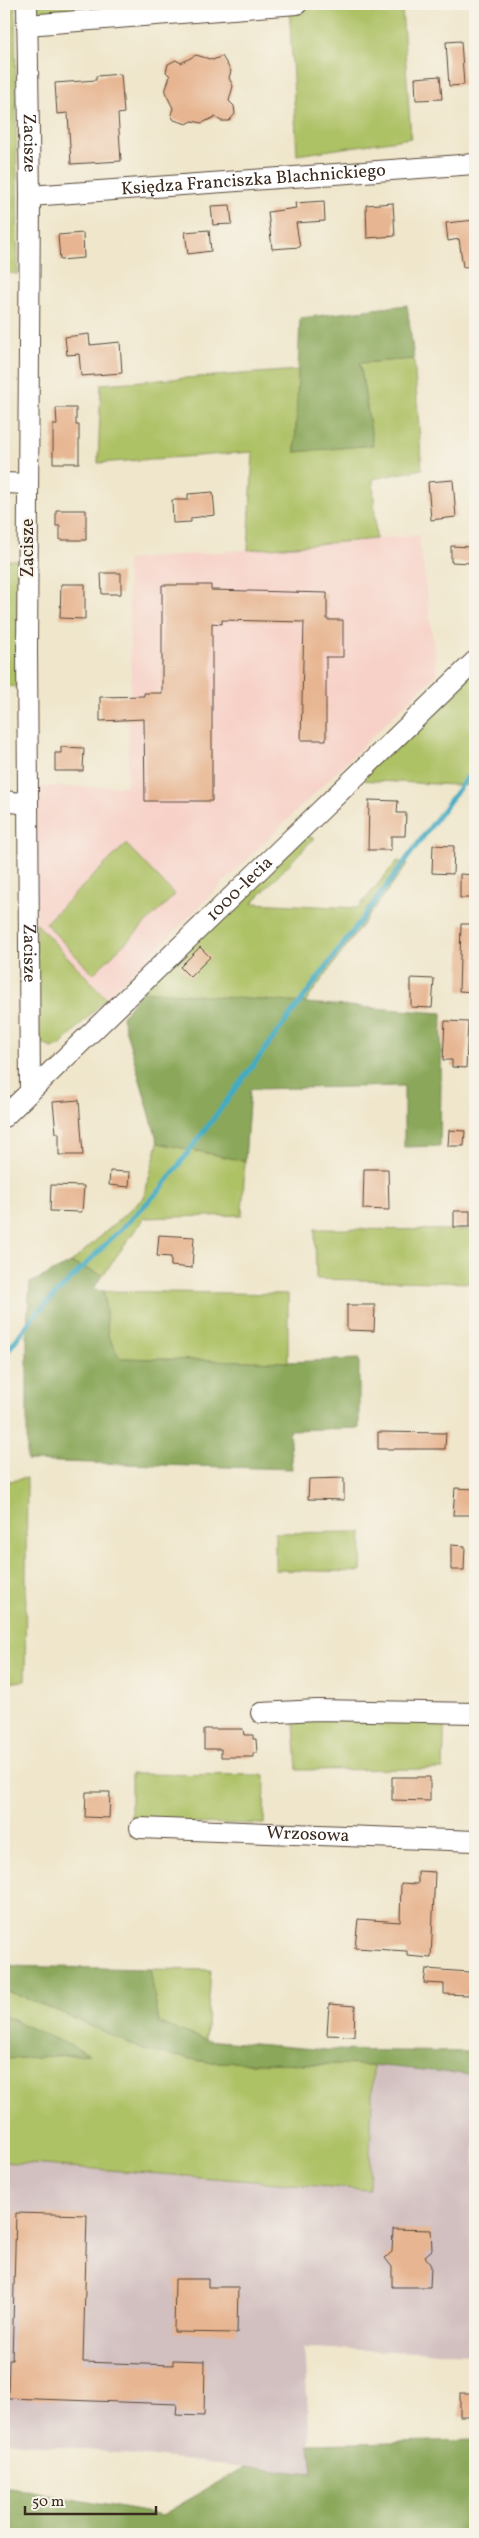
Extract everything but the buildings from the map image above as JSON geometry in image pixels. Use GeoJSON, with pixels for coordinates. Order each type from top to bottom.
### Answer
{"type":"FeatureCollection","features":[{"type":"Feature","properties":{"kind":"street","name":"Zacisze"},"geometry":{"type":"LineString","coordinates":[[27,4],[30,196],[28,484],[30,1091]]}},
{"type":"Feature","properties":{"kind":"street"},"geometry":{"type":"LineString","coordinates":[[27,25],[297,4]]}},
{"type":"Feature","properties":{"kind":"street","name":"Księdza Franciszka Blachnickiego"},"geometry":{"type":"LineString","coordinates":[[30,196],[475,164]]}},
{"type":"Feature","properties":{"kind":"street"},"geometry":{"type":"LineString","coordinates":[[4,483],[28,484]]}},
{"type":"Feature","properties":{"kind":"street","name":"1000-lecia"},"geometry":{"type":"LineString","coordinates":[[4,1117],[475,661]]}},
{"type":"Feature","properties":{"kind":"street"},"geometry":{"type":"LineString","coordinates":[[4,801],[28,804]]}},
{"type":"Feature","properties":{"kind":"street"},"geometry":{"type":"LineString","coordinates":[[261,1713],[317,1710],[475,1713]]}},
{"type":"Feature","properties":{"kind":"street","name":"Wrzosowa"},"geometry":{"type":"LineString","coordinates":[[140,1828],[475,1841]]}},
{"type":"Feature","properties":{"kind":"shaded area"},"geometry":{"type":"Polygon","coordinates":[[[419,535],[437,673],[106,998],[36,923],[36,787],[127,786],[131,674],[127,560],[419,535]]]}},
{"type":"Feature","properties":{"kind":"shaded area"},"geometry":{"type":"Polygon","coordinates":[[[373,2065],[475,2075],[475,2354],[304,2348],[312,2474],[4,2441],[4,2162],[368,2190],[373,2065]]]}},
{"type":"Feature","properties":{"kind":"green space"},"geometry":{"type":"Polygon","coordinates":[[[4,4],[15,4],[18,274],[4,273],[4,4]]]}},
{"type":"Feature","properties":{"kind":"green space"},"geometry":{"type":"Polygon","coordinates":[[[32,4],[209,4],[45,17],[32,9],[32,4]]]}},
{"type":"Feature","properties":{"kind":"green space"},"geometry":{"type":"Polygon","coordinates":[[[289,4],[439,4],[402,8],[411,138],[297,155],[289,4]]]}},
{"type":"Feature","properties":{"kind":"green space"},"geometry":{"type":"Polygon","coordinates":[[[407,305],[414,359],[360,363],[373,445],[295,452],[300,318],[407,305]]]}},
{"type":"Feature","properties":{"kind":"green space"},"geometry":{"type":"Polygon","coordinates":[[[414,359],[422,469],[373,479],[376,539],[248,550],[253,452],[98,463],[101,384],[299,370],[295,452],[373,445],[360,363],[414,359]]]}},
{"type":"Feature","properties":{"kind":"green space"},"geometry":{"type":"Polygon","coordinates":[[[4,560],[17,560],[20,687],[4,686],[4,560]]]}},
{"type":"Feature","properties":{"kind":"green space"},"geometry":{"type":"Polygon","coordinates":[[[475,671],[475,786],[357,780],[475,671]]]}},
{"type":"Feature","properties":{"kind":"green space"},"geometry":{"type":"Polygon","coordinates":[[[305,836],[314,838],[252,903],[358,908],[397,861],[407,864],[304,1004],[141,991],[305,836]]]}},
{"type":"Feature","properties":{"kind":"green space"},"geometry":{"type":"Polygon","coordinates":[[[126,844],[175,895],[93,974],[45,923],[126,844]]]}},
{"type":"Feature","properties":{"kind":"green space"},"geometry":{"type":"Polygon","coordinates":[[[36,923],[106,998],[60,1046],[52,1048],[43,1044],[35,1033],[36,923]]]}},
{"type":"Feature","properties":{"kind":"green space"},"geometry":{"type":"Polygon","coordinates":[[[141,991],[442,1013],[440,1146],[404,1147],[404,1086],[250,1089],[245,1161],[158,1143],[122,1017],[141,991]]]}},
{"type":"Feature","properties":{"kind":"green space"},"geometry":{"type":"Polygon","coordinates":[[[158,1143],[245,1161],[242,1215],[144,1218],[103,1275],[71,1263],[144,1197],[158,1143]]]}},
{"type":"Feature","properties":{"kind":"green space"},"geometry":{"type":"Polygon","coordinates":[[[315,1229],[475,1230],[475,1283],[316,1279],[315,1229]]]}},
{"type":"Feature","properties":{"kind":"green space"},"geometry":{"type":"Polygon","coordinates":[[[71,1263],[103,1275],[92,1290],[104,1291],[108,1336],[120,1358],[288,1362],[359,1359],[359,1428],[289,1430],[292,1469],[27,1461],[27,1327],[30,1283],[71,1263]]]}},
{"type":"Feature","properties":{"kind":"green space"},"geometry":{"type":"Polygon","coordinates":[[[104,1291],[288,1294],[288,1362],[119,1358],[108,1336],[104,1291]]]}},
{"type":"Feature","properties":{"kind":"green space"},"geometry":{"type":"Polygon","coordinates":[[[27,1478],[25,1681],[4,1683],[4,1482],[27,1478]]]}},
{"type":"Feature","properties":{"kind":"green space"},"geometry":{"type":"Polygon","coordinates":[[[362,1532],[361,1572],[275,1570],[275,1533],[362,1532]]]}},
{"type":"Feature","properties":{"kind":"green space"},"geometry":{"type":"Polygon","coordinates":[[[293,1705],[445,1712],[443,1769],[297,1770],[293,1705]]]}},
{"type":"Feature","properties":{"kind":"green space"},"geometry":{"type":"Polygon","coordinates":[[[131,1774],[265,1775],[264,1824],[131,1823],[131,1774]]]}},
{"type":"Feature","properties":{"kind":"green space"},"geometry":{"type":"Polygon","coordinates":[[[4,1966],[150,1969],[159,2023],[206,2040],[326,2050],[475,2052],[475,2075],[373,2065],[207,2062],[144,2050],[60,2012],[4,1990],[4,1966]]]}},
{"type":"Feature","properties":{"kind":"green space"},"geometry":{"type":"Polygon","coordinates":[[[150,1969],[211,1970],[206,2040],[159,2023],[150,1969]]]}},
{"type":"Feature","properties":{"kind":"green space"},"geometry":{"type":"Polygon","coordinates":[[[4,1990],[60,2012],[144,2050],[207,2062],[373,2065],[369,2190],[4,2162],[4,2059],[87,2054],[4,2016],[4,1990]]]}},
{"type":"Feature","properties":{"kind":"green space"},"geometry":{"type":"Polygon","coordinates":[[[4,2016],[89,2054],[4,2059],[4,2016]]]}},
{"type":"Feature","properties":{"kind":"green space"},"geometry":{"type":"Polygon","coordinates":[[[475,2440],[475,2534],[4,2534],[4,2487],[162,2515],[245,2467],[312,2474],[309,2444],[475,2440]]]}},
{"type":"Feature","properties":{"kind":"waterway"},"geometry":{"type":"LineString","coordinates":[[4,1356],[33,1317],[161,1189],[475,767]]}}]}
